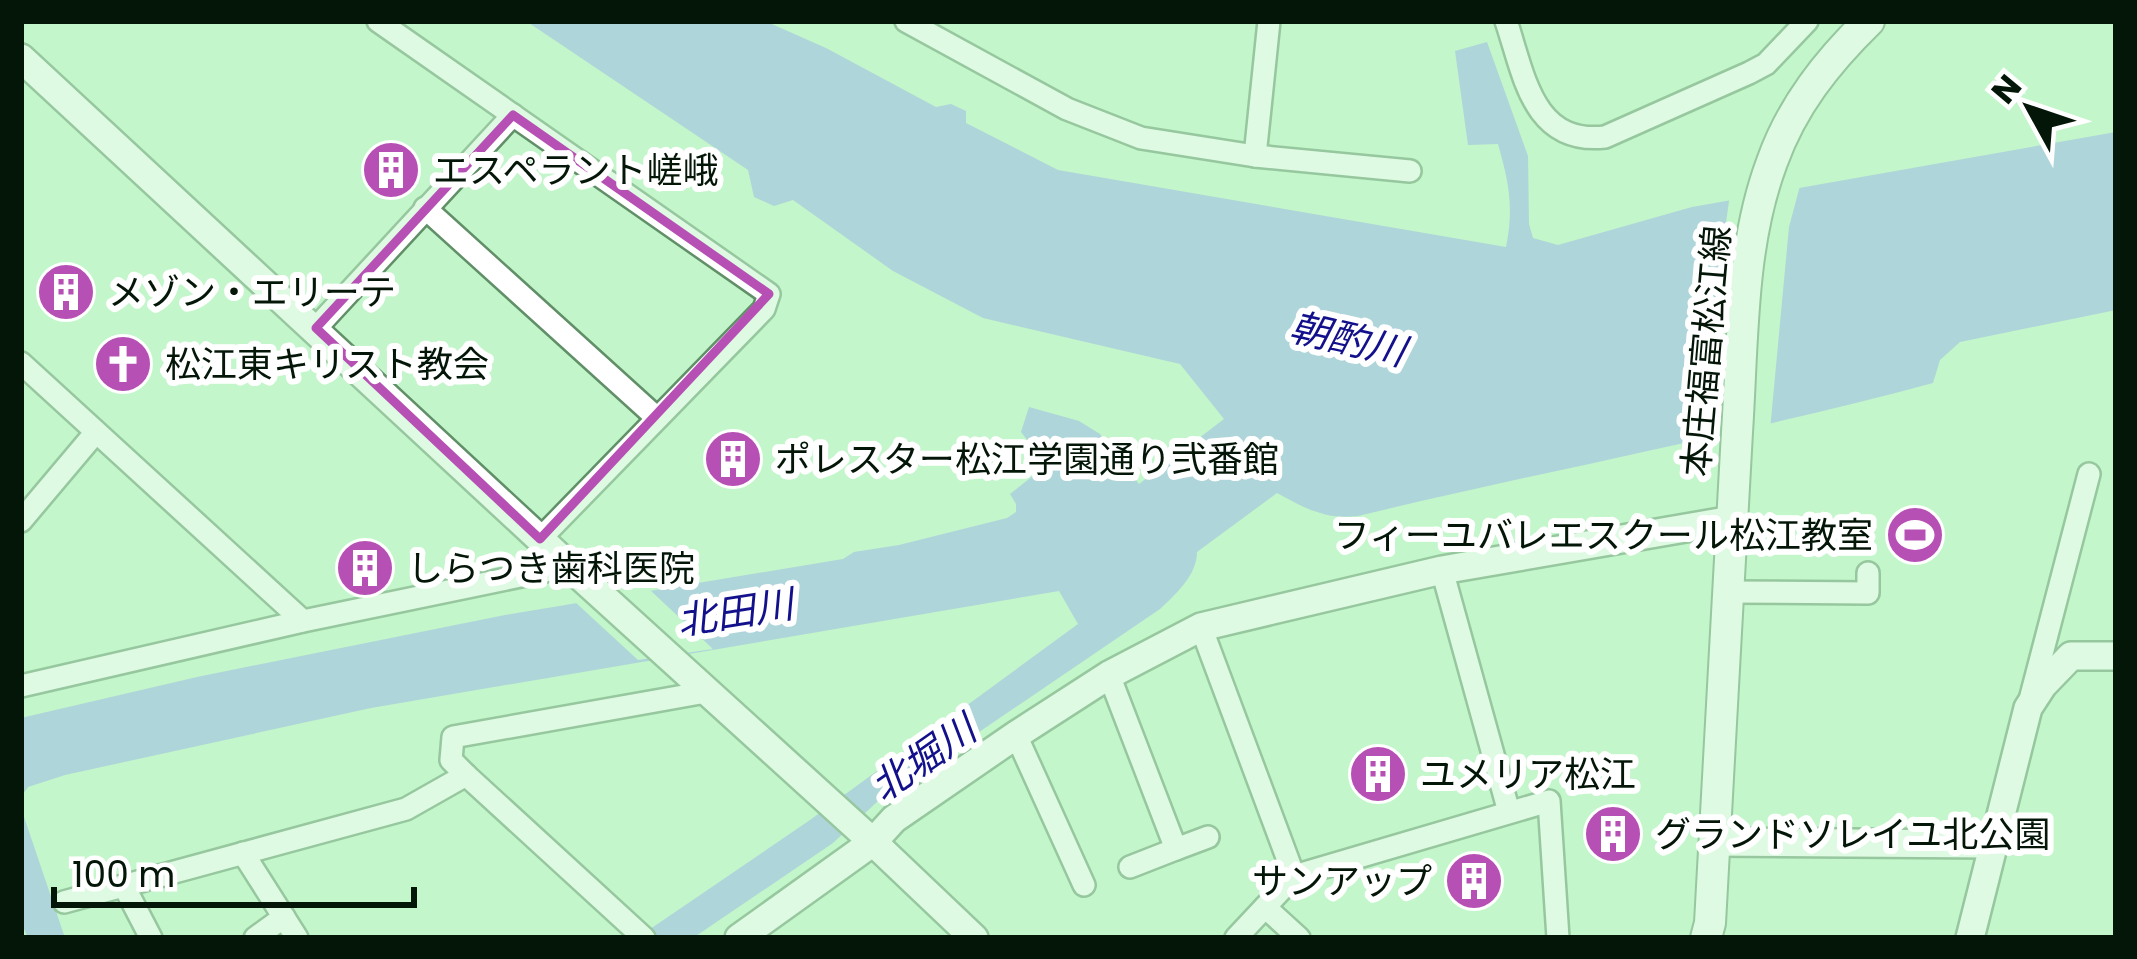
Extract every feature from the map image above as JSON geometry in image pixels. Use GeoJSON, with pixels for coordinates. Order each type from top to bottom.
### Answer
{"type":"FeatureCollection","features":[{"type":"Feature","properties":{"kind":"main road","name":"本庄福富松江線"},"geometry":{"type":"LineString","coordinates":[[1706,938],[1748,273],[1756,220],[1771,164],[1789,123],[1827,64],[1869,21]]}},
{"type":"Feature","properties":{"kind":"street"},"geometry":{"type":"LineString","coordinates":[[378,21],[769,294],[764,309],[540,538]]}},
{"type":"Feature","properties":{"kind":"street"},"geometry":{"type":"LineString","coordinates":[[1255,155],[1269,21]]}},
{"type":"Feature","properties":{"kind":"street"},"geometry":{"type":"LineString","coordinates":[[1506,21],[1541,113],[1569,134],[1591,138],[1605,137],[1766,64],[1807,21]]}},
{"type":"Feature","properties":{"kind":"street"},"geometry":{"type":"LineString","coordinates":[[920,24],[1067,109],[1141,138],[1410,171]]}},
{"type":"Feature","properties":{"kind":"street"},"geometry":{"type":"LineString","coordinates":[[21,58],[974,938]]}},
{"type":"Feature","properties":{"kind":"street"},"geometry":{"type":"LineString","coordinates":[[316,328],[513,115]]}},
{"type":"Feature","properties":{"kind":"street"},"geometry":{"type":"LineString","coordinates":[[425,208],[658,418]]}},
{"type":"Feature","properties":{"kind":"street"},"geometry":{"type":"LineString","coordinates":[[21,363],[303,621]]}},
{"type":"Feature","properties":{"kind":"street"},"geometry":{"type":"LineString","coordinates":[[21,521],[95,432]]}},
{"type":"Feature","properties":{"kind":"street"},"geometry":{"type":"LineString","coordinates":[[1970,938],[2089,474]]}},
{"type":"Feature","properties":{"kind":"street"},"geometry":{"type":"LineString","coordinates":[[739,938],[866,835],[1109,676],[1202,627],[1442,570],[1732,520]]}},
{"type":"Feature","properties":{"kind":"street"},"geometry":{"type":"LineString","coordinates":[[1442,570],[1509,812]]}},
{"type":"Feature","properties":{"kind":"street"},"geometry":{"type":"LineString","coordinates":[[1728,592],[1868,593],[1868,573]]}},
{"type":"Feature","properties":{"kind":"street"},"geometry":{"type":"LineString","coordinates":[[21,686],[303,621],[578,574]]}},
{"type":"Feature","properties":{"kind":"street"},"geometry":{"type":"LineString","coordinates":[[1202,627],[1294,877]]}},
{"type":"Feature","properties":{"kind":"street"},"geometry":{"type":"LineString","coordinates":[[2028,708],[2071,656],[2116,656]]}},
{"type":"Feature","properties":{"kind":"street"},"geometry":{"type":"LineString","coordinates":[[1109,676],[1176,849]]}},
{"type":"Feature","properties":{"kind":"street"},"geometry":{"type":"LineString","coordinates":[[641,935],[451,760],[453,737],[699,685]]}},
{"type":"Feature","properties":{"kind":"street"},"geometry":{"type":"LineString","coordinates":[[1016,735],[1084,885]]}},
{"type":"Feature","properties":{"kind":"street"},"geometry":{"type":"LineString","coordinates":[[64,902],[406,808],[466,775]]}},
{"type":"Feature","properties":{"kind":"street"},"geometry":{"type":"LineString","coordinates":[[1236,938],[1294,877],[1549,801],[1558,938]]}},
{"type":"Feature","properties":{"kind":"street"},"geometry":{"type":"LineString","coordinates":[[1130,867],[1208,837]]}},
{"type":"Feature","properties":{"kind":"street"},"geometry":{"type":"LineString","coordinates":[[1715,842],[1993,844]]}},
{"type":"Feature","properties":{"kind":"street"},"geometry":{"type":"LineString","coordinates":[[243,854],[297,938]]}},
{"type":"Feature","properties":{"kind":"street"},"geometry":{"type":"LineString","coordinates":[[124,886],[151,938]]}},
{"type":"Feature","properties":{"kind":"street"},"geometry":{"type":"LineString","coordinates":[[1265,907],[1299,938]]}},
{"type":"Feature","properties":{"kind":"street"},"geometry":{"type":"LineString","coordinates":[[255,938],[284,917]]}},
{"type":"Feature","properties":{"kind":"highlighted area"},"geometry":{"type":"Polygon","coordinates":[[[513,115],[769,294],[540,539],[316,328],[513,115]]]}},
{"type":"Feature","properties":{"kind":"water"},"geometry":{"type":"Polygon","coordinates":[[[526,21],[765,21],[936,107],[951,104],[966,111],[966,123],[1058,170],[1506,247],[1510,207],[1502,158],[1498,144],[1468,145],[1455,51],[1487,42],[1528,156],[1533,238],[1558,245],[1692,207],[2116,132],[2116,310],[1960,342],[1940,360],[1933,383],[1358,516],[1325,514],[1277,493],[1197,552],[1190,576],[1160,609],[878,801],[833,843],[693,938],[637,938],[810,820],[1078,624],[1059,591],[371,708],[65,775],[28,787],[21,797],[21,718],[505,615],[843,559],[854,552],[1007,518],[1016,512],[1010,494],[1044,462],[1021,432],[1029,407],[1079,421],[1100,434],[1139,484],[1224,419],[1180,364],[983,318],[893,271],[793,200],[774,206],[754,197],[748,170],[526,21]]]}},
{"type":"Feature","properties":{"kind":"water"},"geometry":{"type":"Polygon","coordinates":[[[21,808],[65,938],[28,938],[21,922],[21,808]]]}},
{"type":"Feature","properties":{"kind":"pier"},"geometry":{"type":"Polygon","coordinates":[[[1801,182],[1789,227],[1770,430],[1709,443],[1730,194],[1801,182]]]}},
{"type":"Feature","properties":{"kind":"pier"},"geometry":{"type":"Polygon","coordinates":[[[650,590],[713,649],[638,660],[575,602],[650,590]]]}},
{"type":"Feature","properties":{"kind":"place","name":"エスペラント嵯峨"},"geometry":{"type":"Point","coordinates":[391,170]}},
{"type":"Feature","properties":{"kind":"place","name":"メゾン・エリーテ"},"geometry":{"type":"Point","coordinates":[66,292]}},
{"type":"Feature","properties":{"kind":"place","name":"松江東キリスト教会"},"geometry":{"type":"Point","coordinates":[123,364]}},
{"type":"Feature","properties":{"kind":"place","name":"ポレスター松江学園通り弐番館"},"geometry":{"type":"Point","coordinates":[733,459]}},
{"type":"Feature","properties":{"kind":"place","name":"フィーユバレエスクール松江教室"},"geometry":{"type":"Point","coordinates":[1915,535]}},
{"type":"Feature","properties":{"kind":"place","name":"しらつき歯科医院"},"geometry":{"type":"Point","coordinates":[365,568]}},
{"type":"Feature","properties":{"kind":"place","name":"ユメリア松江"},"geometry":{"type":"Point","coordinates":[1378,774]}},
{"type":"Feature","properties":{"kind":"place","name":"グランドソレイユ北公園"},"geometry":{"type":"Point","coordinates":[1613,834]}},
{"type":"Feature","properties":{"kind":"place","name":"サンアップ"},"geometry":{"type":"Point","coordinates":[1474,881]}},
{"type":"Feature","properties":{"kind":"water label","name":"朝酌川"},"geometry":{"type":"Point","coordinates":[1348,339]}},
{"type":"Feature","properties":{"kind":"water label","name":"北田川"},"geometry":{"type":"Point","coordinates":[735,612]}},
{"type":"Feature","properties":{"kind":"water label","name":"北堀川"},"geometry":{"type":"Point","coordinates":[923,758]}}]}
